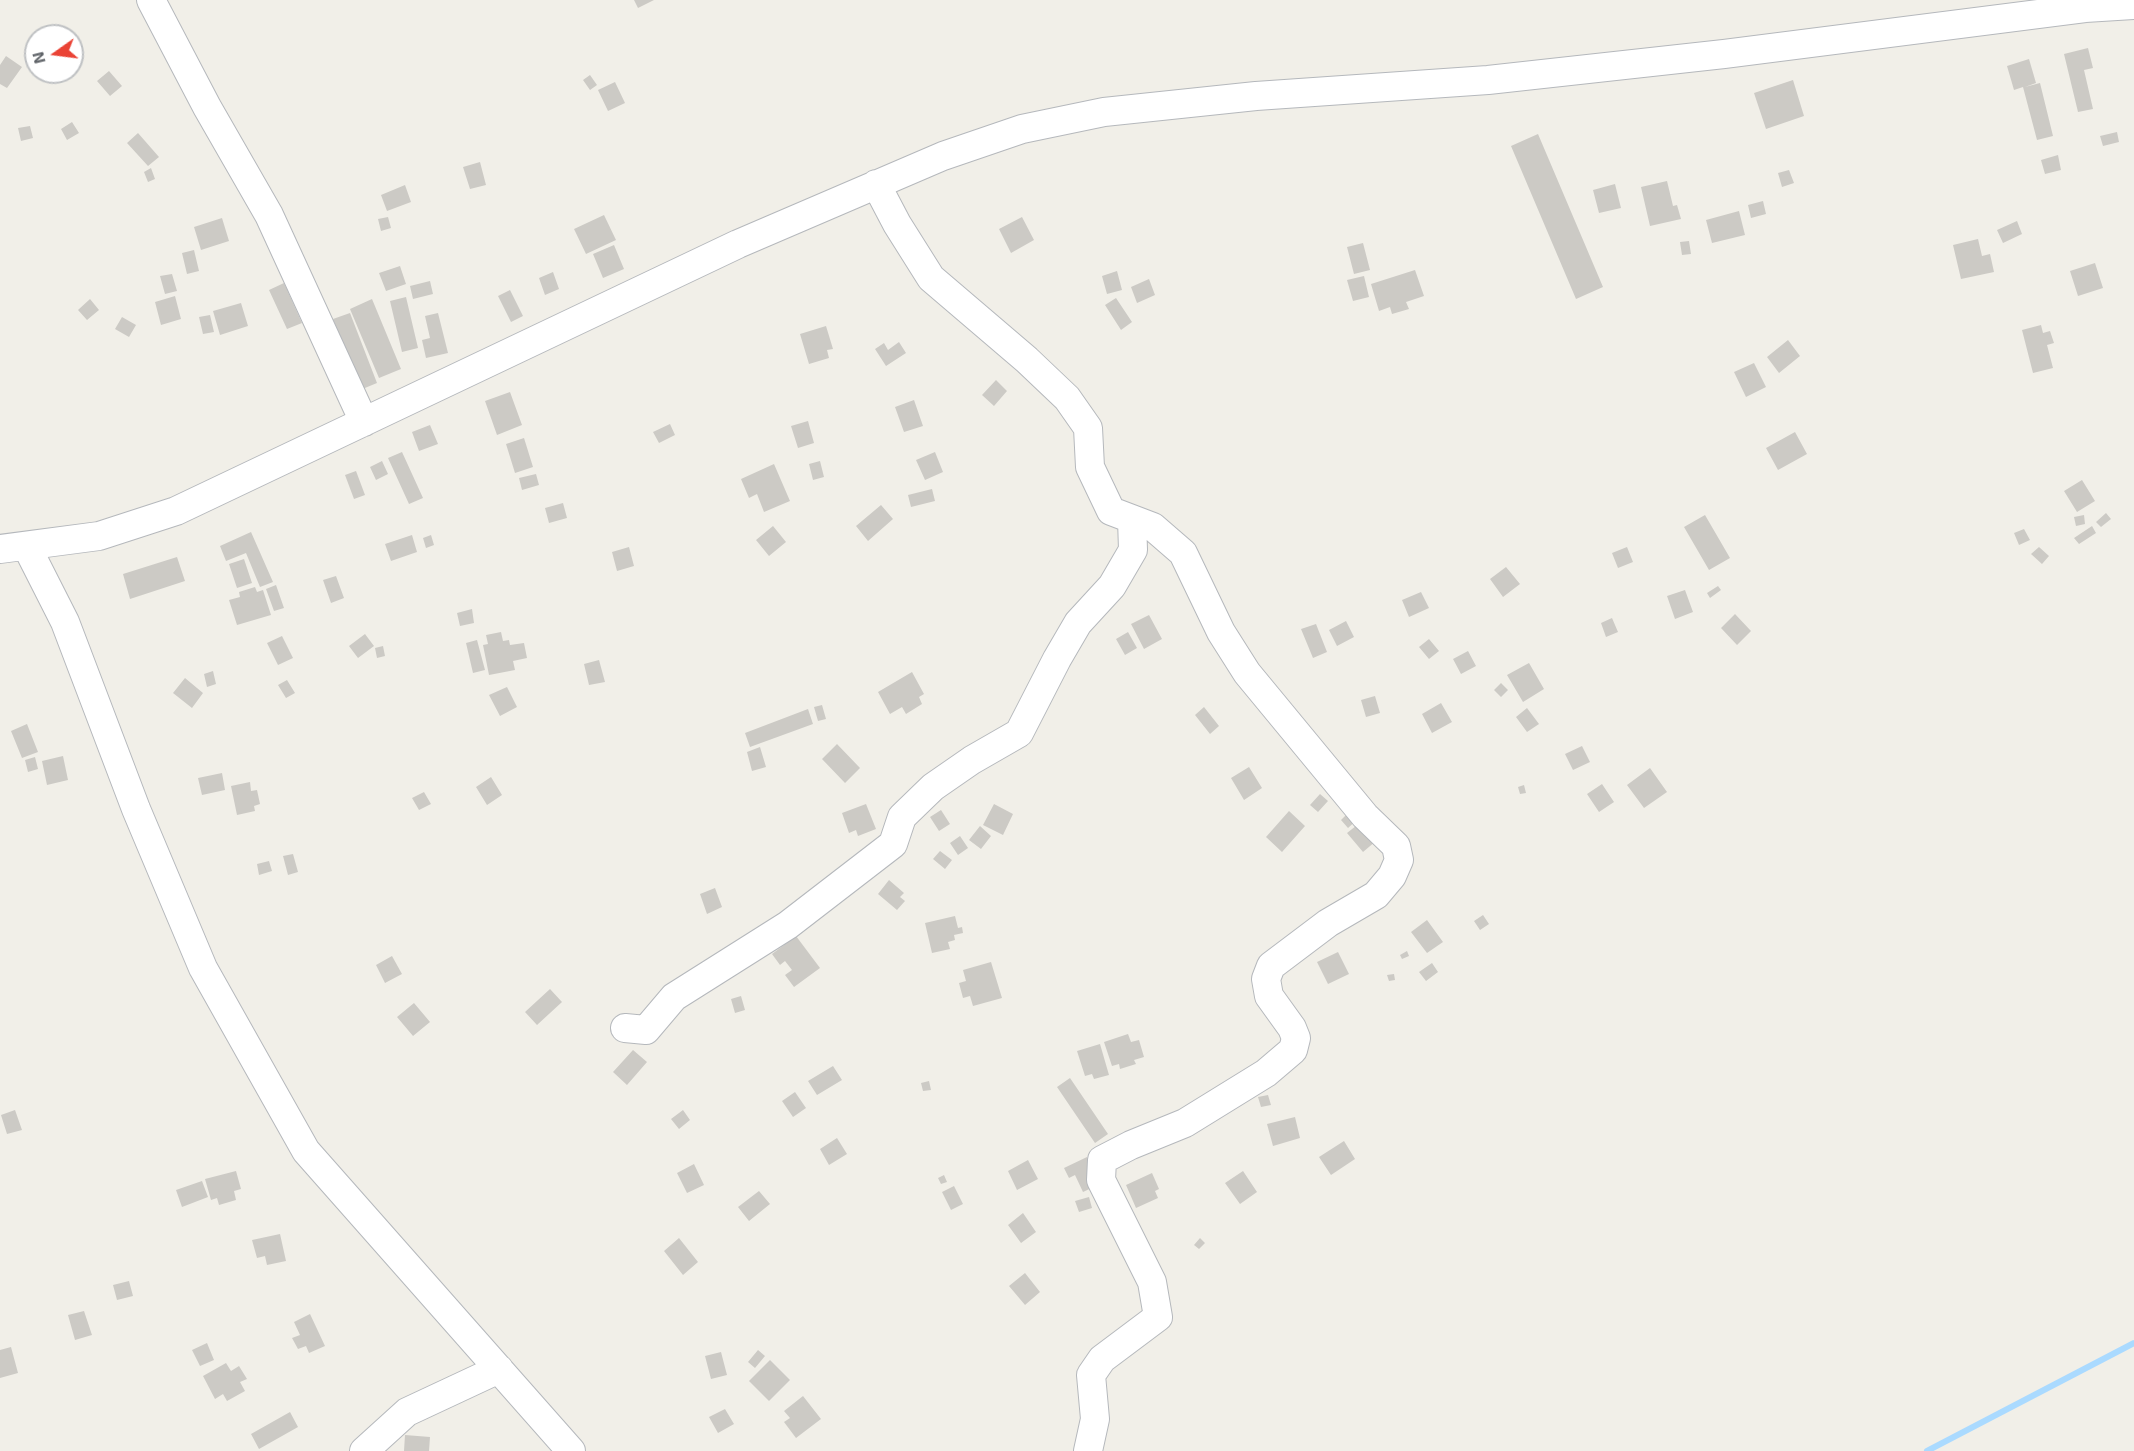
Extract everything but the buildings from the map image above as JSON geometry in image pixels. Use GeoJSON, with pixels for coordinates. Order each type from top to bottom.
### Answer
{"type":"FeatureCollection","features":[{"type":"Feature","properties":{"kind":"street"},"geometry":{"type":"LineString","coordinates":[[151,0],[207,107],[269,215],[364,422]]}},
{"type":"Feature","properties":{"kind":"street"},"geometry":{"type":"LineString","coordinates":[[571,1451],[306,1151],[203,968],[136,808],[65,622],[13,548],[99,536],[176,511],[738,244],[943,156],[1022,129],[1104,112],[1256,96],[1488,80],[1713,55],[2085,8],[2134,5]]}},
{"type":"Feature","properties":{"kind":"street"},"geometry":{"type":"LineString","coordinates":[[876,184],[897,224],[932,278],[1027,360],[1067,398],[1088,428],[1090,467],[1111,511],[1153,527],[1183,553],[1221,632],[1246,674],[1365,816],[1396,846],[1399,860],[1392,876],[1376,894],[1328,923],[1271,966],[1266,979],[1269,996],[1292,1028],[1296,1038],[1293,1050],[1266,1072],[1185,1123],[1131,1144],[1102,1160],[1101,1180],[1152,1282],[1158,1317],[1102,1359],[1090,1375],[1095,1419],[1088,1451]]}},
{"type":"Feature","properties":{"kind":"street"},"geometry":{"type":"LineString","coordinates":[[625,1028],[646,1030],[674,997],[788,925],[893,844],[902,817],[933,787],[972,760],[1019,733],[1078,623],[1112,586],[1133,550],[1132,519]]}},
{"type":"Feature","properties":{"kind":"street"},"geometry":{"type":"LineString","coordinates":[[364,1451],[407,1412],[499,1369]]}},
{"type":"Feature","properties":{"kind":"waterway"},"geometry":{"type":"LineString","coordinates":[[1927,1451],[2134,1343]]}}]}
